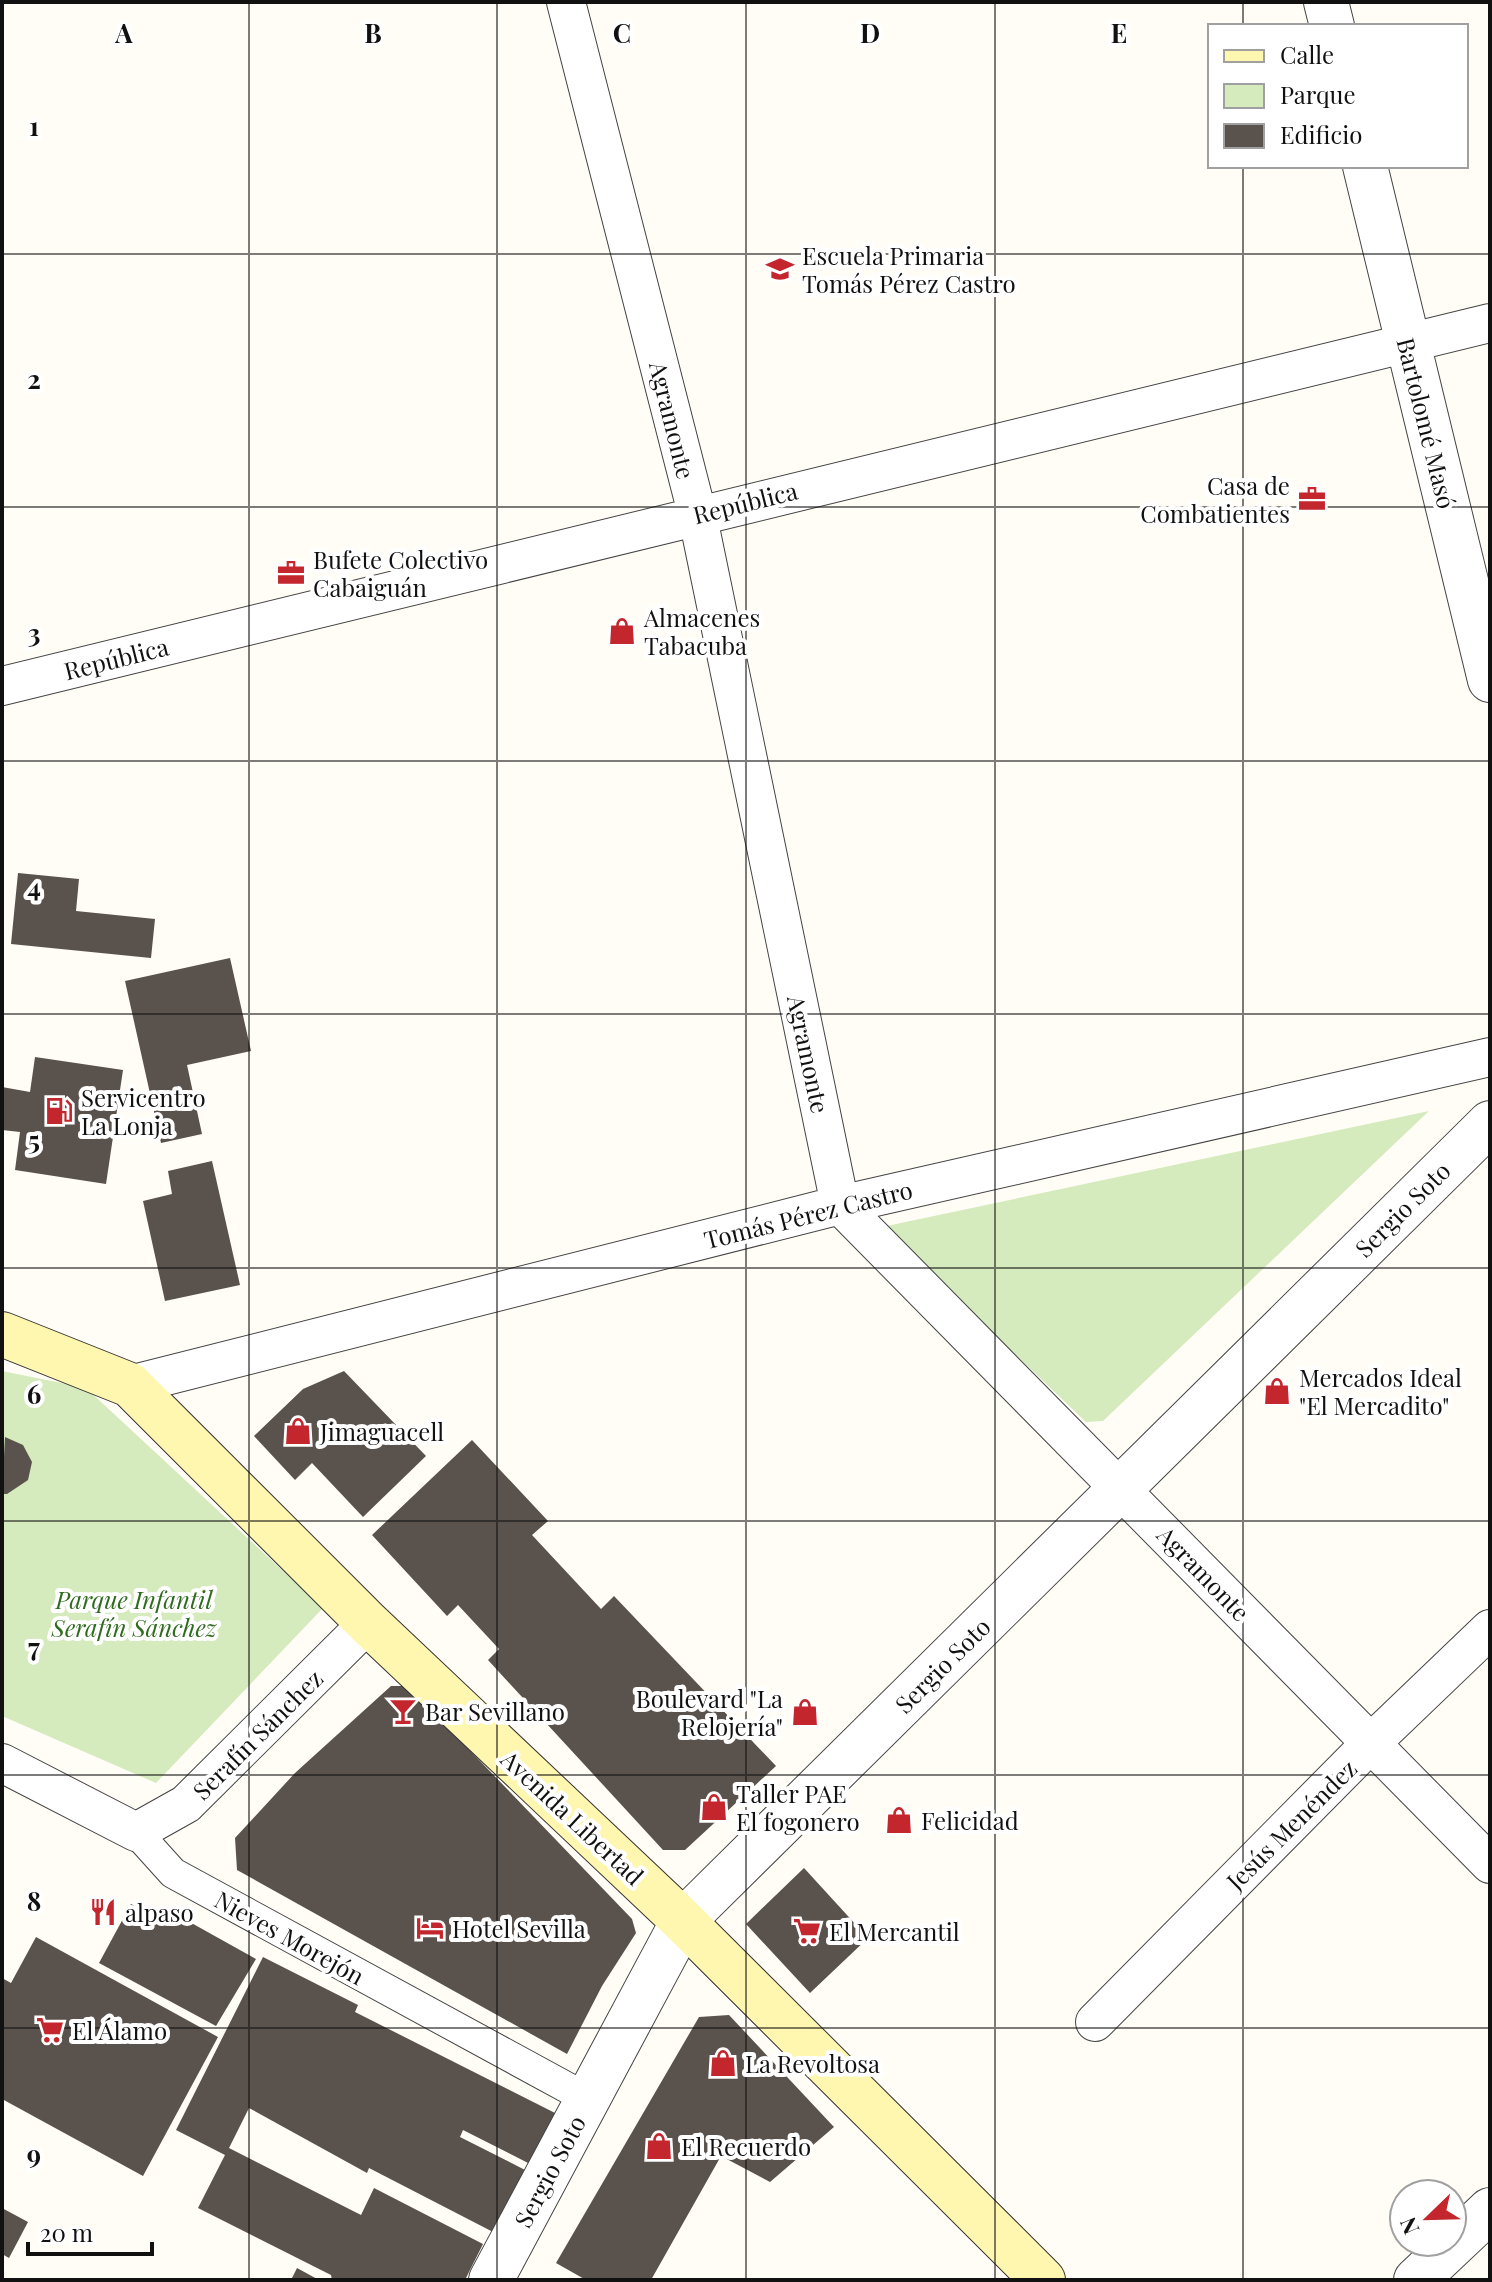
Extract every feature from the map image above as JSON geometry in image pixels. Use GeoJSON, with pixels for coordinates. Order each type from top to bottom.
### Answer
{"type":"FeatureCollection","features":[{"type":"Feature","properties":{"kind":"main road","name":"Avenida Libertad"},"geometry":{"type":"LineString","coordinates":[[2,1334],[130,1385],[368,1623],[683,1921],[1043,2280]]}},
{"type":"Feature","properties":{"kind":"street","name":"Agramonte"},"geometry":{"type":"LineString","coordinates":[[566,2],[697,513],[840,1205],[1490,1864]]}},
{"type":"Feature","properties":{"kind":"street"},"geometry":{"type":"LineString","coordinates":[[1326,2],[1332,24]]}},
{"type":"Feature","properties":{"kind":"street","name":"Bartolomé Masó"},"geometry":{"type":"LineString","coordinates":[[1365,168],[1490,680]]}},
{"type":"Feature","properties":{"kind":"street","name":"República"},"geometry":{"type":"LineString","coordinates":[[2,686],[697,513],[1490,323]]}},
{"type":"Feature","properties":{"kind":"street","name":"Tomás Pérez Castro"},"geometry":{"type":"LineString","coordinates":[[130,1385],[840,1205],[1490,1057]]}},
{"type":"Feature","properties":{"kind":"street","name":"Sergio Soto"},"geometry":{"type":"LineString","coordinates":[[491,2280],[683,1921],[1490,1123]]}},
{"type":"Feature","properties":{"kind":"street","name":"Serafín Sánchez"},"geometry":{"type":"LineString","coordinates":[[136,1832],[186,1804],[368,1623]]}},
{"type":"Feature","properties":{"kind":"street","name":"Jesús Menéndez"},"geometry":{"type":"LineString","coordinates":[[1095,2022],[1370,1744],[1490,1629]]}},
{"type":"Feature","properties":{"kind":"street","name":"Nieves Morejón"},"geometry":{"type":"LineString","coordinates":[[2,1763],[136,1832],[173,1873],[588,2099]]}},
{"type":"Feature","properties":{"kind":"street"},"geometry":{"type":"LineString","coordinates":[[1416,2280],[1490,2210]]}},
{"type":"Feature","properties":{"kind":"green space"},"geometry":{"type":"Polygon","coordinates":[[[1429,1111],[1103,1421],[1086,1422],[882,1227],[1429,1111]]]}},
{"type":"Feature","properties":{"kind":"green space","name":"Parque Infantil Serafín Sánchez"},"geometry":{"type":"Polygon","coordinates":[[[2,1371],[86,1388],[323,1608],[156,1783],[2,1716],[2,1371]]]}},
{"type":"Feature","properties":{"kind":"building"},"geometry":{"type":"Polygon","coordinates":[[[18,873],[79,879],[76,911],[155,919],[151,958],[11,944],[18,873]]]}},
{"type":"Feature","properties":{"kind":"building"},"geometry":{"type":"Polygon","coordinates":[[[230,958],[251,1051],[187,1065],[202,1134],[161,1143],[125,981],[230,958]]]}},
{"type":"Feature","properties":{"kind":"building","name":"Servicentro La Lonja"},"geometry":{"type":"Polygon","coordinates":[[[35,1057],[123,1070],[106,1184],[15,1170],[20,1132],[2,1130],[2,1087],[30,1092],[35,1057]]]}},
{"type":"Feature","properties":{"kind":"building"},"geometry":{"type":"Polygon","coordinates":[[[212,1161],[240,1285],[165,1301],[143,1201],[172,1194],[168,1171],[212,1161]]]}},
{"type":"Feature","properties":{"kind":"building"},"geometry":{"type":"Polygon","coordinates":[[[344,1371],[426,1456],[363,1517],[312,1463],[295,1480],[254,1436],[303,1389],[344,1371]]]}},
{"type":"Feature","properties":{"kind":"building"},"geometry":{"type":"Polygon","coordinates":[[[5,1437],[23,1445],[32,1462],[28,1480],[2,1494],[5,1437]]]}},
{"type":"Feature","properties":{"kind":"building"},"geometry":{"type":"Polygon","coordinates":[[[472,1440],[548,1521],[532,1535],[601,1609],[614,1596],[776,1766],[685,1850],[663,1850],[488,1660],[499,1649],[458,1605],[447,1616],[372,1535],[472,1440]]]}},
{"type":"Feature","properties":{"kind":"building"},"geometry":{"type":"Polygon","coordinates":[[[391,1686],[408,1686],[632,1919],[636,1933],[602,1986],[567,2054],[237,1870],[235,1838],[295,1773],[391,1686]]]}},
{"type":"Feature","properties":{"kind":"building","name":"El Mercantil"},"geometry":{"type":"Polygon","coordinates":[[[804,1868],[868,1938],[810,1993],[746,1924],[804,1868]]]}},
{"type":"Feature","properties":{"kind":"building"},"geometry":{"type":"Polygon","coordinates":[[[131,1904],[164,1921],[170,1911],[256,1959],[216,2026],[99,1963],[131,1904]]]}},
{"type":"Feature","properties":{"kind":"building","name":"El Álamo"},"geometry":{"type":"Polygon","coordinates":[[[36,1937],[218,2037],[143,2176],[2,2099],[2,1978],[11,1983],[36,1937]]]}},
{"type":"Feature","properties":{"kind":"building"},"geometry":{"type":"Polygon","coordinates":[[[263,1957],[358,2005],[355,2012],[559,2115],[534,2166],[463,2130],[460,2137],[527,2171],[495,2233],[369,2168],[367,2173],[249,2108],[229,2148],[361,2215],[374,2188],[483,2244],[465,2280],[332,2280],[331,2275],[198,2208],[225,2155],[176,2130],[263,1957]]]}},
{"type":"Feature","properties":{"kind":"building"},"geometry":{"type":"Polygon","coordinates":[[[729,2015],[834,2127],[770,2182],[721,2156],[651,2280],[586,2280],[556,2263],[699,2017],[729,2015]]]}},
{"type":"Feature","properties":{"kind":"building"},"geometry":{"type":"Polygon","coordinates":[[[2,2208],[28,2222],[9,2258],[2,2254],[2,2208]]]}},
{"type":"Feature","properties":{"kind":"building"},"geometry":{"type":"Polygon","coordinates":[[[297,2268],[319,2280],[291,2280],[297,2268]]]}},
{"type":"Feature","properties":{"kind":"place","name":"Escuela Primaria Tomás Pérez Castro"},"geometry":{"type":"Point","coordinates":[780,269]}},
{"type":"Feature","properties":{"kind":"place","name":"Casa de Combatientes"},"geometry":{"type":"Point","coordinates":[1312,499]}},
{"type":"Feature","properties":{"kind":"place","name":"Bufete Colectivo Cabaiguán"},"geometry":{"type":"Point","coordinates":[291,573]}},
{"type":"Feature","properties":{"kind":"place","name":"Almacenes Tabacuba"},"geometry":{"type":"Point","coordinates":[622,631]}},
{"type":"Feature","properties":{"kind":"place","name":"Servicentro La Lonja"},"geometry":{"type":"Point","coordinates":[59,1111]}},
{"type":"Feature","properties":{"kind":"place","name":"Mercados Ideal \"El Mercadito\""},"geometry":{"type":"Point","coordinates":[1277,1391]}},
{"type":"Feature","properties":{"kind":"place","name":"Jimaguacell"},"geometry":{"type":"Point","coordinates":[298,1431]}},
{"type":"Feature","properties":{"kind":"place","name":"Bar Sevillano"},"geometry":{"type":"Point","coordinates":[403,1711]}},
{"type":"Feature","properties":{"kind":"place","name":"Boulevard \"La Relojería\""},"geometry":{"type":"Point","coordinates":[805,1712]}},
{"type":"Feature","properties":{"kind":"place","name":"Taller PAE El fogonero"},"geometry":{"type":"Point","coordinates":[714,1807]}},
{"type":"Feature","properties":{"kind":"place","name":"Felicidad"},"geometry":{"type":"Point","coordinates":[899,1820]}},
{"type":"Feature","properties":{"kind":"place","name":"alpaso"},"geometry":{"type":"Point","coordinates":[103,1912]}},
{"type":"Feature","properties":{"kind":"place","name":"Hotel Sevilla"},"geometry":{"type":"Point","coordinates":[430,1928]}},
{"type":"Feature","properties":{"kind":"place","name":"El Mercantil"},"geometry":{"type":"Point","coordinates":[807,1931]}},
{"type":"Feature","properties":{"kind":"place","name":"El Álamo"},"geometry":{"type":"Point","coordinates":[50,2030]}},
{"type":"Feature","properties":{"kind":"place","name":"La Revoltosa"},"geometry":{"type":"Point","coordinates":[723,2063]}},
{"type":"Feature","properties":{"kind":"place","name":"El Recuerdo"},"geometry":{"type":"Point","coordinates":[659,2146]}}]}
